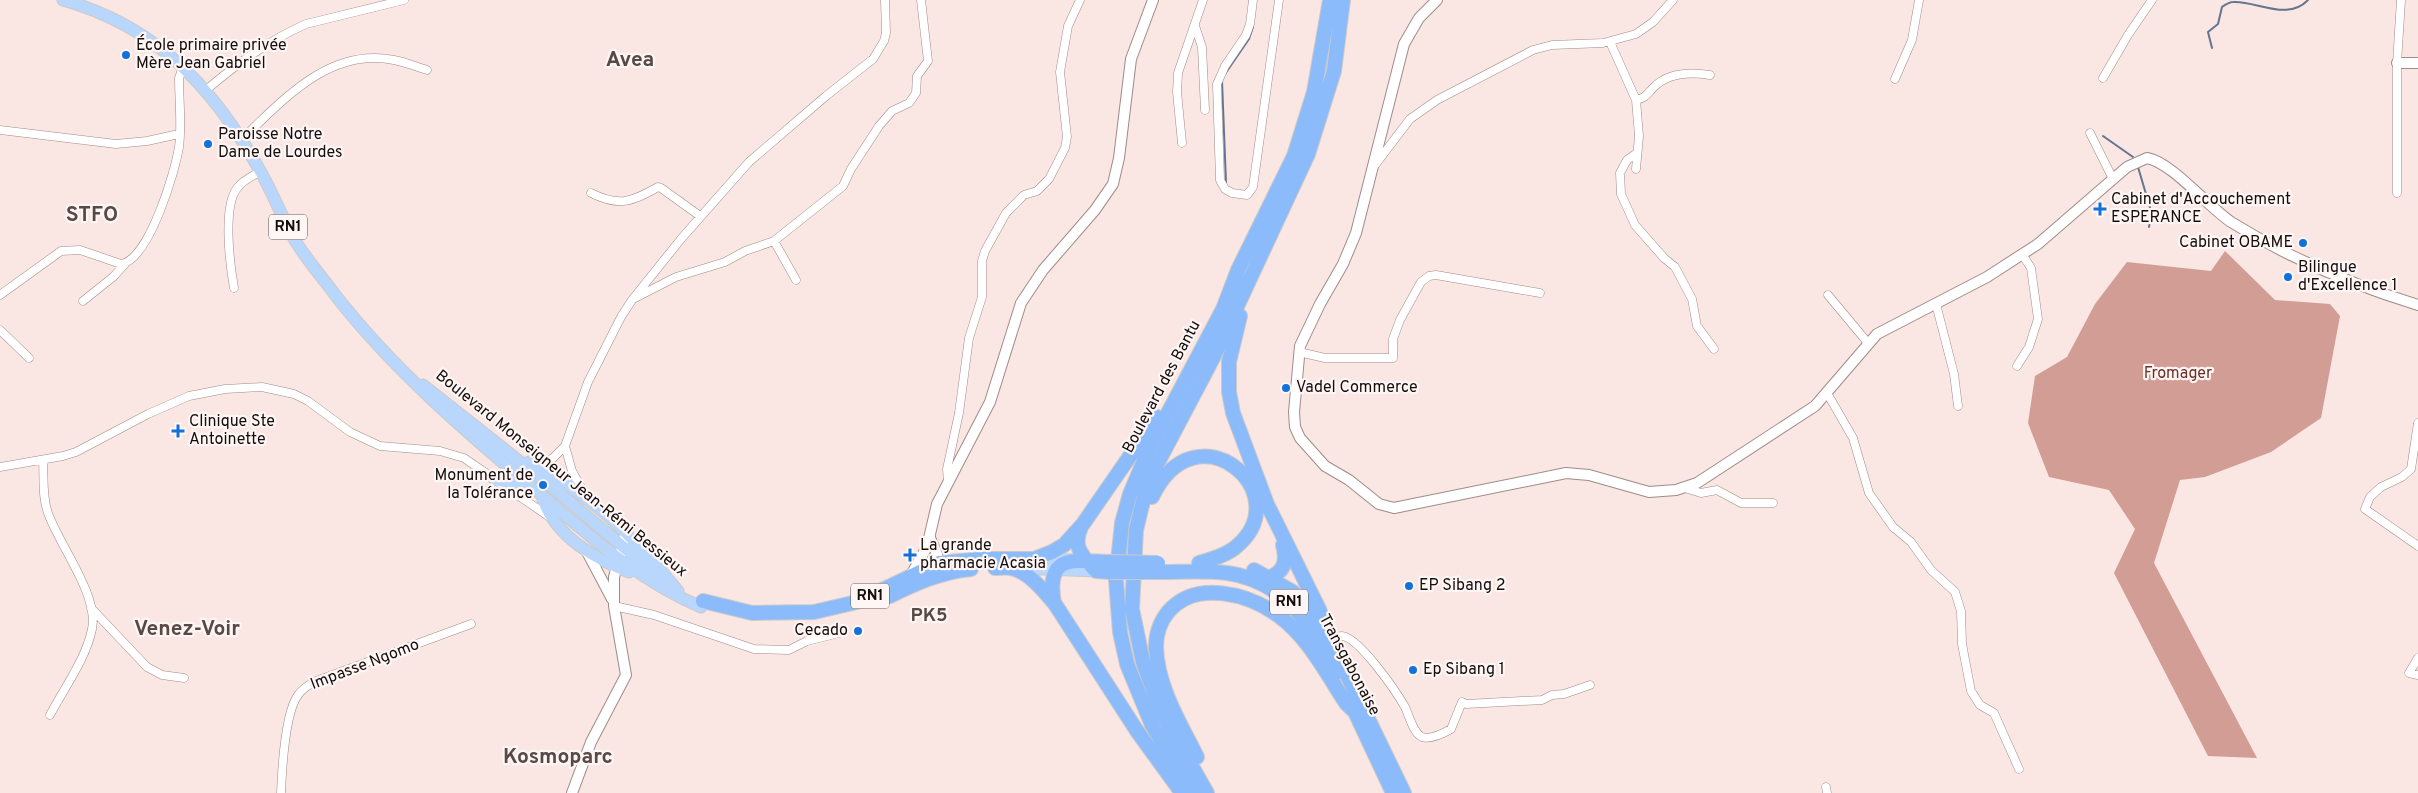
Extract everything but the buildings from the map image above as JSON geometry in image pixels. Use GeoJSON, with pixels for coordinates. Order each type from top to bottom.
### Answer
{"type":"FeatureCollection","features":[{"type":"Feature","properties":{"kind":"highway","name":"Boulevard des Bantu"},"geometry":{"type":"LineString","coordinates":[[1192,793],[1152,725],[1127,664],[1120,632],[1116,580],[1120,539],[1130,494],[1148,451],[1217,321],[1238,270],[1296,151],[1314,92],[1326,33],[1330,0]]}},
{"type":"Feature","properties":{"kind":"highway","name":"Boulevard des Bantu"},"geometry":{"type":"LineString","coordinates":[[1207,793],[1161,712],[1142,662],[1132,609],[1133,552],[1138,518],[1150,482],[1213,358],[1286,205],[1317,130],[1334,71],[1343,0]]}},
{"type":"Feature","properties":{"kind":"highway"},"geometry":{"type":"LineString","coordinates":[[1221,572],[1233,572],[1261,579],[1279,573],[1285,562],[1285,552],[1276,525],[1243,444],[1231,405],[1229,362],[1240,314],[1241,297]]}},
{"type":"Feature","properties":{"kind":"highway"},"geometry":{"type":"LineString","coordinates":[[1034,559],[1058,549],[1083,524],[1159,414],[1217,321]]}},
{"type":"Feature","properties":{"kind":"highway"},"geometry":{"type":"LineString","coordinates":[[1133,552],[1152,498],[1163,477],[1186,460],[1213,457],[1230,462],[1244,474],[1254,493],[1255,514],[1248,533],[1236,548],[1226,554],[1199,563]]}},
{"type":"Feature","properties":{"kind":"highway"},"geometry":{"type":"LineString","coordinates":[[1083,524],[1077,544],[1101,566]]}},
{"type":"Feature","properties":{"kind":"highway"},"geometry":{"type":"LineString","coordinates":[[1276,525],[1320,609],[1330,638]]}},
{"type":"Feature","properties":{"kind":"highway","name":"Boulevard Monseigneur Jean-Rémi Bessieux"},"geometry":{"type":"LineString","coordinates":[[702,604],[752,613],[790,614],[814,612],[857,602],[911,574],[982,559],[1034,559]]}},
{"type":"Feature","properties":{"kind":"highway"},"geometry":{"type":"LineString","coordinates":[[1055,604],[1051,586],[1057,569],[1070,560]]}},
{"type":"Feature","properties":{"kind":"highway","name":"RN1"},"geometry":{"type":"LineString","coordinates":[[1070,560],[1101,566],[1158,567]]}},
{"type":"Feature","properties":{"kind":"highway","name":"Transgabonaise"},"geometry":{"type":"LineString","coordinates":[[1158,567],[1199,563],[1239,566],[1271,577],[1304,602],[1330,638],[1404,793]]}},
{"type":"Feature","properties":{"kind":"highway","name":"Transgabonaise"},"geometry":{"type":"LineString","coordinates":[[1158,567],[1239,575],[1262,583],[1294,607],[1320,642],[1393,793]]}},
{"type":"Feature","properties":{"kind":"highway"},"geometry":{"type":"LineString","coordinates":[[1011,568],[1036,584],[1055,604],[1137,731],[1182,793]]}},
{"type":"Feature","properties":{"kind":"highway","name":"Boulevard Monseigneur Jean-Rémi Bessieux"},"geometry":{"type":"LineString","coordinates":[[702,604],[752,619],[790,621],[815,619],[853,610],[940,569],[1011,568]]}},
{"type":"Feature","properties":{"kind":"highway"},"geometry":{"type":"LineString","coordinates":[[1216,793],[1164,686],[1157,658],[1157,633],[1160,624],[1173,607],[1183,599],[1195,594],[1233,595],[1279,616],[1304,640],[1346,703],[1354,710]]}},
{"type":"Feature","properties":{"kind":"main road","name":"Boulevard Monseigneur Jean-Rémi Bessieux"},"geometry":{"type":"LineString","coordinates":[[63,0],[88,8],[142,35],[183,67],[206,90],[242,139],[261,171],[294,238],[338,298],[432,401],[541,492],[617,563],[661,585],[677,596],[702,604]]}},
{"type":"Feature","properties":{"kind":"main road","name":"Boulevard Monseigneur Jean-Rémi Bessieux"},"geometry":{"type":"LineString","coordinates":[[409,375],[437,394],[678,590],[702,604]]}},
{"type":"Feature","properties":{"kind":"main road"},"geometry":{"type":"LineString","coordinates":[[505,451],[533,464],[586,496],[626,532],[678,590]]}},
{"type":"Feature","properties":{"kind":"main road"},"geometry":{"type":"LineString","coordinates":[[494,479],[541,492],[576,489]]}},
{"type":"Feature","properties":{"kind":"main road"},"geometry":{"type":"LineString","coordinates":[[541,492],[554,520],[565,533],[585,549],[617,563]]}},
{"type":"Feature","properties":{"kind":"main road","name":"Boulevard Monseigneur Jean-Rémi Bessieux"},"geometry":{"type":"LineString","coordinates":[[1034,559],[1070,560]]}},
{"type":"Feature","properties":{"kind":"main road","name":"Boulevard Monseigneur Jean-Rémi Bessieux"},"geometry":{"type":"LineString","coordinates":[[1011,568],[1057,569],[1101,566]]}},
{"type":"Feature","properties":{"kind":"street"},"geometry":{"type":"LineString","coordinates":[[206,90],[251,54],[306,24],[404,0]]}},
{"type":"Feature","properties":{"kind":"street"},"geometry":{"type":"LineString","coordinates":[[533,464],[543,463],[552,458],[565,446],[588,382],[632,300],[700,216],[749,162],[873,59],[884,42],[886,33],[885,0]]}},
{"type":"Feature","properties":{"kind":"street"},"geometry":{"type":"LineString","coordinates":[[632,300],[676,277],[725,262],[744,251],[774,240],[843,186],[851,169],[880,126],[892,111],[909,103],[916,93],[917,76],[928,61],[922,0]]}},
{"type":"Feature","properties":{"kind":"street"},"geometry":{"type":"LineString","coordinates":[[948,482],[947,469],[959,413],[969,338],[982,297],[982,261],[985,251],[1006,213],[1024,195],[1038,191],[1049,180],[1065,148],[1068,137],[1060,72],[1068,26],[1080,0]]}},
{"type":"Feature","properties":{"kind":"street"},"geometry":{"type":"LineString","coordinates":[[911,574],[924,554],[930,538],[934,512],[987,408],[1021,303],[1042,270],[1101,202],[1113,184],[1119,158],[1131,59],[1153,0]]}},
{"type":"Feature","properties":{"kind":"street"},"geometry":{"type":"LineString","coordinates":[[1182,143],[1177,82],[1185,48],[1195,26],[1203,0]]}},
{"type":"Feature","properties":{"kind":"street"},"geometry":{"type":"LineString","coordinates":[[1253,0],[1250,24],[1246,35],[1225,66],[1217,84],[1220,180],[1224,189],[1232,194],[1243,195],[1247,194],[1253,187],[1278,0]]}},
{"type":"Feature","properties":{"kind":"street"},"geometry":{"type":"LineString","coordinates":[[1372,169],[1410,119],[1421,109],[1533,50],[1552,45],[1610,42],[1629,37],[1645,29],[1673,0]]}},
{"type":"Feature","properties":{"kind":"street"},"geometry":{"type":"LineString","coordinates":[[1895,79],[1912,40],[1919,0]]}},
{"type":"Feature","properties":{"kind":"street"},"geometry":{"type":"LineString","coordinates":[[2103,78],[2128,34],[2152,0]]}},
{"type":"Feature","properties":{"kind":"street"},"geometry":{"type":"LineString","coordinates":[[2397,193],[2397,63],[2401,0]]}},
{"type":"Feature","properties":{"kind":"street"},"geometry":{"type":"LineString","coordinates":[[1437,1],[1419,18],[1404,44],[1350,249],[1314,315],[1298,352],[1294,412],[1295,427],[1300,438],[1320,461],[1384,506],[1400,508],[1467,492],[1566,474],[1589,475],[1649,492],[1666,492],[1685,488],[1710,477],[1752,445],[1796,420],[1815,406],[1868,343],[1891,325],[1936,304],[1986,277],[2022,254],[2044,238],[2112,179],[2139,160],[2153,160],[2165,167],[2222,215],[2244,229],[2326,271],[2418,305]]}},
{"type":"Feature","properties":{"kind":"street"},"geometry":{"type":"LineString","coordinates":[[1195,26],[1202,47],[1205,110]]}},
{"type":"Feature","properties":{"kind":"street"},"geometry":{"type":"LineString","coordinates":[[1610,42],[1636,100],[1639,136],[1636,169]]}},
{"type":"Feature","properties":{"kind":"street"},"geometry":{"type":"LineString","coordinates":[[242,139],[312,78],[332,66],[361,59],[383,59],[394,60],[427,70]]}},
{"type":"Feature","properties":{"kind":"street"},"geometry":{"type":"LineString","coordinates":[[2397,63],[2418,63]]}},
{"type":"Feature","properties":{"kind":"street"},"geometry":{"type":"LineString","coordinates":[[83,301],[134,258],[159,214],[178,154],[179,78],[183,67]]}},
{"type":"Feature","properties":{"kind":"street"},"geometry":{"type":"LineString","coordinates":[[1636,100],[1647,97],[1654,87],[1677,76],[1696,73],[1710,75]]}},
{"type":"Feature","properties":{"kind":"street"},"geometry":{"type":"LineString","coordinates":[[0,130],[116,144],[147,141],[179,134]]}},
{"type":"Feature","properties":{"kind":"street"},"geometry":{"type":"LineString","coordinates":[[2090,133],[2112,179]]}},
{"type":"Feature","properties":{"kind":"street"},"geometry":{"type":"LineString","coordinates":[[1636,153],[1627,160],[1620,173],[1621,194],[1635,225],[1664,258],[1675,267],[1692,298],[1697,326],[1714,349]]}},
{"type":"Feature","properties":{"kind":"street"},"geometry":{"type":"LineString","coordinates":[[234,288],[229,226],[232,202],[239,185],[261,171]]}},
{"type":"Feature","properties":{"kind":"street"},"geometry":{"type":"LineString","coordinates":[[591,193],[615,201],[634,200],[658,187],[700,216]]}},
{"type":"Feature","properties":{"kind":"street"},"geometry":{"type":"LineString","coordinates":[[774,240],[796,280]]}},
{"type":"Feature","properties":{"kind":"street"},"geometry":{"type":"LineString","coordinates":[[0,295],[62,250],[80,250],[116,263],[125,264]]}},
{"type":"Feature","properties":{"kind":"street"},"geometry":{"type":"LineString","coordinates":[[2017,366],[2029,347],[2038,319],[2031,268],[2022,254]]}},
{"type":"Feature","properties":{"kind":"street"},"geometry":{"type":"LineString","coordinates":[[1298,352],[1325,358],[1393,358],[1397,327],[1421,282],[1429,276],[1436,275],[1540,292]]}},
{"type":"Feature","properties":{"kind":"street"},"geometry":{"type":"LineString","coordinates":[[1828,295],[1868,343]]}},
{"type":"Feature","properties":{"kind":"street"},"geometry":{"type":"LineString","coordinates":[[1936,304],[1954,374],[1958,406]]}},
{"type":"Feature","properties":{"kind":"street"},"geometry":{"type":"LineString","coordinates":[[0,330],[29,358]]}},
{"type":"Feature","properties":{"kind":"street"},"geometry":{"type":"LineString","coordinates":[[0,467],[76,452],[148,414],[189,396],[225,390],[262,387],[281,390],[301,398],[350,432],[368,442],[380,446],[451,453],[464,458],[539,512],[554,520]]}},
{"type":"Feature","properties":{"kind":"street"},"geometry":{"type":"LineString","coordinates":[[1827,392],[1853,438],[1869,493],[1893,527],[1911,542],[1931,570],[1955,592],[1961,610],[1962,644],[1971,691],[1980,705],[1994,713],[2019,769]]}},
{"type":"Feature","properties":{"kind":"street"},"geometry":{"type":"LineString","coordinates":[[2418,423],[2411,469],[2402,478],[2381,488],[2370,497],[2365,509],[2418,546]]}},
{"type":"Feature","properties":{"kind":"street"},"geometry":{"type":"LineString","coordinates":[[565,446],[572,471],[586,496]]}},
{"type":"Feature","properties":{"kind":"street"},"geometry":{"type":"LineString","coordinates":[[43,460],[48,515],[56,534],[75,566],[91,608],[92,627],[89,640],[50,714]]}},
{"type":"Feature","properties":{"kind":"street"},"geometry":{"type":"LineString","coordinates":[[1685,488],[1701,493],[1717,490],[1742,503],[1773,503]]}},
{"type":"Feature","properties":{"kind":"street"},"geometry":{"type":"LineString","coordinates":[[572,793],[591,742],[626,675],[614,604],[617,563],[626,532]]}},
{"type":"Feature","properties":{"kind":"street"},"geometry":{"type":"LineString","coordinates":[[930,538],[940,569]]}},
{"type":"Feature","properties":{"kind":"street"},"geometry":{"type":"LineString","coordinates":[[585,549],[614,604],[754,648],[789,650],[807,641],[843,632]]}},
{"type":"Feature","properties":{"kind":"street"},"geometry":{"type":"LineString","coordinates":[[91,608],[147,667],[162,675],[184,678]]}},
{"type":"Feature","properties":{"kind":"street","name":"Impasse Ngomo"},"geometry":{"type":"LineString","coordinates":[[281,793],[282,768],[292,711],[296,699],[305,687],[316,681],[471,624]]}},
{"type":"Feature","properties":{"kind":"street"},"geometry":{"type":"LineString","coordinates":[[1330,638],[1348,637],[1356,644],[1391,686],[1415,729],[1423,737],[1429,738],[1451,729],[1462,702],[1466,704],[1503,704],[1542,700],[1552,695],[1564,694],[1590,685]]}},
{"type":"Feature","properties":{"kind":"street"},"geometry":{"type":"LineString","coordinates":[[2418,658],[2409,673],[2418,675]]}},
{"type":"Feature","properties":{"kind":"green space","name":"Fromager"},"geometry":{"type":"Polygon","coordinates":[[[2225,251],[2275,300],[2330,304],[2340,316],[2321,418],[2271,452],[2205,477],[2180,480],[2154,563],[2257,758],[2208,756],[2114,573],[2135,529],[2109,490],[2049,477],[2028,423],[2035,376],[2067,357],[2095,304],[2127,262],[2211,271],[2225,251]]]}},
{"type":"Feature","properties":{"kind":"waterway"},"geometry":{"type":"LineString","coordinates":[[2212,48],[2208,32],[2218,24],[2222,7],[2227,4],[2242,2],[2281,10],[2300,6],[2308,0]]}},
{"type":"Feature","properties":{"kind":"waterway"},"geometry":{"type":"LineString","coordinates":[[1225,74],[1249,39],[1253,27]]}},
{"type":"Feature","properties":{"kind":"waterway"},"geometry":{"type":"LineString","coordinates":[[1222,81],[1226,183]]}},
{"type":"Feature","properties":{"kind":"waterway"},"geometry":{"type":"LineString","coordinates":[[2103,136],[2133,157]]}},
{"type":"Feature","properties":{"kind":"waterway"},"geometry":{"type":"LineString","coordinates":[[2138,167],[2151,211],[2149,227]]}},
{"type":"Feature","properties":{"kind":"place","name":"École primaire privée Mère Jean Gabriel"},"geometry":{"type":"Point","coordinates":[126,55]}},
{"type":"Feature","properties":{"kind":"place","name":"Paroisse Notre Dame de Lourdes"},"geometry":{"type":"Point","coordinates":[208,144]}},
{"type":"Feature","properties":{"kind":"place","name":"Cabinet d'Accouchement ESPERANCE"},"geometry":{"type":"Point","coordinates":[2100,209]}},
{"type":"Feature","properties":{"kind":"place","name":"Cabinet OBAME"},"geometry":{"type":"Point","coordinates":[2303,243]}},
{"type":"Feature","properties":{"kind":"place","name":"Bilingue d'Excellence 1"},"geometry":{"type":"Point","coordinates":[2288,277]}},
{"type":"Feature","properties":{"kind":"place","name":"Vadel Commerce"},"geometry":{"type":"Point","coordinates":[1286,388]}},
{"type":"Feature","properties":{"kind":"place","name":"Clinique Ste Antoinette"},"geometry":{"type":"Point","coordinates":[178,431]}},
{"type":"Feature","properties":{"kind":"place","name":"Monument de la Tolérance"},"geometry":{"type":"Point","coordinates":[543,485]}},
{"type":"Feature","properties":{"kind":"place","name":"La grande pharmacie Acasia"},"geometry":{"type":"Point","coordinates":[910,555]}},
{"type":"Feature","properties":{"kind":"place","name":"EP Sibang 2"},"geometry":{"type":"Point","coordinates":[1409,586]}},
{"type":"Feature","properties":{"kind":"place","name":"Cecado"},"geometry":{"type":"Point","coordinates":[858,631]}},
{"type":"Feature","properties":{"kind":"place","name":"Ep Sibang 1"},"geometry":{"type":"Point","coordinates":[1413,670]}},
{"type":"Feature","properties":{"kind":"district","name":"Avea"},"geometry":{"type":"Point","coordinates":[630,60]}},
{"type":"Feature","properties":{"kind":"district","name":"STFO"},"geometry":{"type":"Point","coordinates":[92,215]}},
{"type":"Feature","properties":{"kind":"district","name":"PK5"},"geometry":{"type":"Point","coordinates":[929,616]}},
{"type":"Feature","properties":{"kind":"district","name":"Venez-Voir"},"geometry":{"type":"Point","coordinates":[187,629]}},
{"type":"Feature","properties":{"kind":"district","name":"Kosmoparc"},"geometry":{"type":"Point","coordinates":[558,757]}}]}
